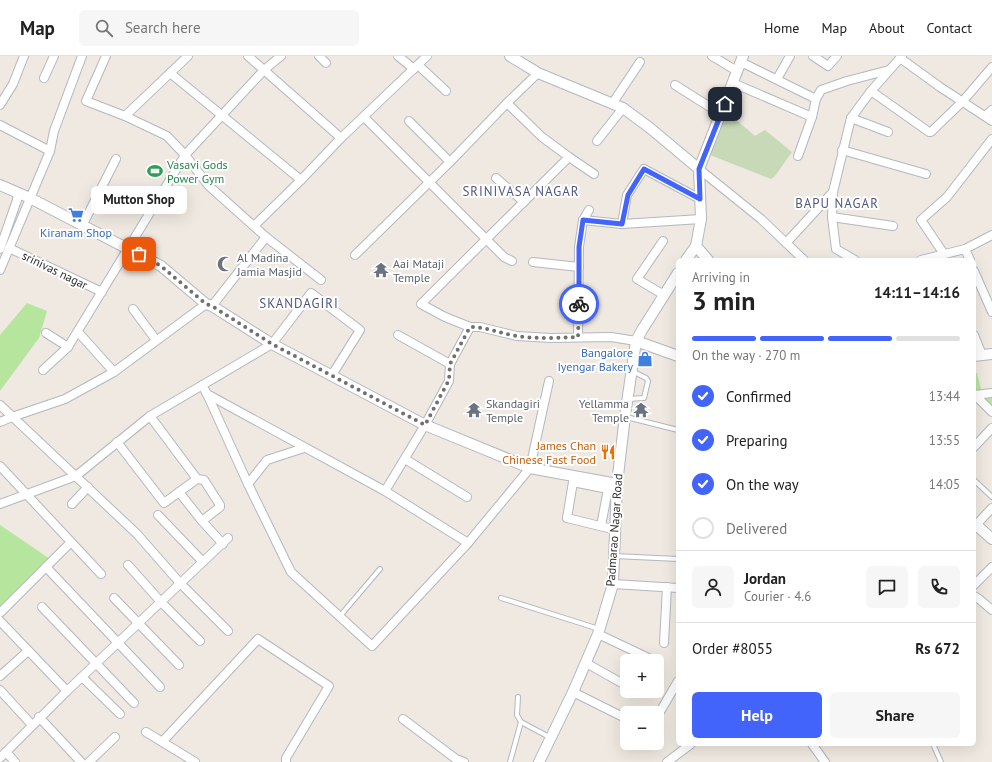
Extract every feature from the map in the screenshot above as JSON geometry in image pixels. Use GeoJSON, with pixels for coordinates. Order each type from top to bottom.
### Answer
{"type":"FeatureCollection","features":[{"type":"Feature","properties":{"kind":"street"},"geometry":{"type":"LineString","coordinates":[[0,105],[13,84],[24,56]]}},
{"type":"Feature","properties":{"kind":"street"},"geometry":{"type":"LineString","coordinates":[[44,78],[54,56]]}},
{"type":"Feature","properties":{"kind":"street"},"geometry":{"type":"LineString","coordinates":[[0,270],[50,151],[54,131],[82,56]]}},
{"type":"Feature","properties":{"kind":"street"},"geometry":{"type":"LineString","coordinates":[[106,56],[86,101],[125,116],[167,136],[185,155],[209,186],[266,237],[321,280]]}},
{"type":"Feature","properties":{"kind":"street"},"geometry":{"type":"LineString","coordinates":[[125,116],[188,56]]}},
{"type":"Feature","properties":{"kind":"street"},"geometry":{"type":"LineString","coordinates":[[248,56],[341,138]]}},
{"type":"Feature","properties":{"kind":"street"},"geometry":{"type":"LineString","coordinates":[[43,370],[68,347],[78,332],[185,155],[264,70],[281,56]]}},
{"type":"Feature","properties":{"kind":"street"},"geometry":{"type":"LineString","coordinates":[[319,56],[326,63]]}},
{"type":"Feature","properties":{"kind":"street"},"geometry":{"type":"LineString","coordinates":[[398,56],[416,67],[446,91]]}},
{"type":"Feature","properties":{"kind":"street"},"geometry":{"type":"LineString","coordinates":[[254,226],[341,138],[427,56]]}},
{"type":"Feature","properties":{"kind":"street"},"geometry":{"type":"LineString","coordinates":[[511,56],[538,73],[623,108],[650,128],[761,219],[802,258]]}},
{"type":"Feature","properties":{"kind":"street"},"geometry":{"type":"LineString","coordinates":[[712,56],[740,63],[777,79],[816,99]]}},
{"type":"Feature","properties":{"kind":"street"},"geometry":{"type":"LineString","coordinates":[[777,79],[790,56]]}},
{"type":"Feature","properties":{"kind":"street"},"geometry":{"type":"LineString","coordinates":[[813,56],[828,66],[837,56]]}},
{"type":"Feature","properties":{"kind":"street"},"geometry":{"type":"LineString","coordinates":[[852,258],[836,249],[832,217],[833,192],[842,150],[851,118],[871,91],[901,57],[940,87],[989,118],[992,110]]}},
{"type":"Feature","properties":{"kind":"street"},"geometry":{"type":"LineString","coordinates":[[612,104],[640,62]]}},
{"type":"Feature","properties":{"kind":"street"},"geometry":{"type":"LineString","coordinates":[[687,258],[696,246],[701,219],[699,169],[740,63]]}},
{"type":"Feature","properties":{"kind":"street"},"geometry":{"type":"LineString","coordinates":[[871,91],[929,132],[932,132],[992,67]]}},
{"type":"Feature","properties":{"kind":"street"},"geometry":{"type":"LineString","coordinates":[[798,156],[812,117],[816,99],[821,90],[847,81],[889,70]]}},
{"type":"Feature","properties":{"kind":"street"},"geometry":{"type":"LineString","coordinates":[[170,73],[301,180]]}},
{"type":"Feature","properties":{"kind":"street"},"geometry":{"type":"LineString","coordinates":[[355,255],[538,73]]}},
{"type":"Feature","properties":{"kind":"street"},"geometry":{"type":"LineString","coordinates":[[733,83],[812,117]]}},
{"type":"Feature","properties":{"kind":"street"},"geometry":{"type":"LineString","coordinates":[[675,85],[721,114]]}},
{"type":"Feature","properties":{"kind":"street"},"geometry":{"type":"LineString","coordinates":[[507,103],[542,137],[568,157],[594,174]]}},
{"type":"Feature","properties":{"kind":"street"},"geometry":{"type":"LineString","coordinates":[[597,140],[623,108]]}},
{"type":"Feature","properties":{"kind":"street"},"geometry":{"type":"LineString","coordinates":[[364,117],[504,257],[512,261]]}},
{"type":"Feature","properties":{"kind":"street"},"geometry":{"type":"LineString","coordinates":[[851,118],[888,132]]}},
{"type":"Feature","properties":{"kind":"street"},"geometry":{"type":"LineString","coordinates":[[409,121],[450,162]]}},
{"type":"Feature","properties":{"kind":"street"},"geometry":{"type":"LineString","coordinates":[[0,125],[50,151]]}},
{"type":"Feature","properties":{"kind":"street"},"geometry":{"type":"LineString","coordinates":[[944,254],[921,220],[946,198],[992,139]]}},
{"type":"Feature","properties":{"kind":"street"},"geometry":{"type":"LineString","coordinates":[[842,150],[926,174]]}},
{"type":"Feature","properties":{"kind":"street"},"geometry":{"type":"LineString","coordinates":[[568,157],[421,304],[445,317],[470,327],[480,327],[517,336],[551,338],[611,337],[636,341],[676,355]]}},
{"type":"Feature","properties":{"kind":"street"},"geometry":{"type":"LineString","coordinates":[[82,226],[116,159]]}},
{"type":"Feature","properties":{"kind":"street"},"geometry":{"type":"LineString","coordinates":[[622,224],[628,195],[644,169],[700,199]]}},
{"type":"Feature","properties":{"kind":"street"},"geometry":{"type":"LineString","coordinates":[[496,178],[524,202]]}},
{"type":"Feature","properties":{"kind":"street"},"geometry":{"type":"LineString","coordinates":[[0,185],[30,198],[161,266],[209,305],[272,344],[425,425],[530,468],[617,484]]}},
{"type":"Feature","properties":{"kind":"street"},"geometry":{"type":"LineString","coordinates":[[786,243],[833,192]]}},
{"type":"Feature","properties":{"kind":"street"},"geometry":{"type":"LineString","coordinates":[[0,249],[18,193]]}},
{"type":"Feature","properties":{"kind":"street"},"geometry":{"type":"LineString","coordinates":[[578,337],[579,247],[583,220],[589,210]]}},
{"type":"Feature","properties":{"kind":"street"},"geometry":{"type":"LineString","coordinates":[[832,217],[893,226]]}},
{"type":"Feature","properties":{"kind":"street"},"geometry":{"type":"LineString","coordinates":[[583,220],[622,224],[701,219]]}},
{"type":"Feature","properties":{"kind":"street"},"geometry":{"type":"LineString","coordinates":[[929,258],[965,249],[992,235]]}},
{"type":"Feature","properties":{"kind":"street"},"geometry":{"type":"LineString","coordinates":[[0,422],[65,399],[114,372],[156,340],[209,305],[266,237]]}},
{"type":"Feature","properties":{"kind":"street"},"geometry":{"type":"LineString","coordinates":[[663,242],[637,279],[664,295]]}},
{"type":"Feature","properties":{"kind":"street"},"geometry":{"type":"LineString","coordinates":[[696,246],[706,258]]}},
{"type":"Feature","properties":{"kind":"street","name":"srinivas nagar"},"geometry":{"type":"LineString","coordinates":[[9,248],[102,292]]}},
{"type":"Feature","properties":{"kind":"street"},"geometry":{"type":"LineString","coordinates":[[965,249],[969,258]]}},
{"type":"Feature","properties":{"kind":"street"},"geometry":{"type":"LineString","coordinates":[[533,262],[579,267]]}},
{"type":"Feature","properties":{"kind":"street","name":"Padmarao Nagar Road"},"geometry":{"type":"LineString","coordinates":[[539,762],[586,663],[599,631],[613,584],[617,484],[624,416],[628,399],[636,341],[676,276]]}},
{"type":"Feature","properties":{"kind":"street"},"geometry":{"type":"LineString","coordinates":[[976,284],[992,312]]}},
{"type":"Feature","properties":{"kind":"street"},"geometry":{"type":"LineString","coordinates":[[0,504],[76,476],[150,416],[272,344],[311,293],[360,330],[332,375]]}},
{"type":"Feature","properties":{"kind":"street"},"geometry":{"type":"LineString","coordinates":[[133,309],[156,340]]}},
{"type":"Feature","properties":{"kind":"street"},"geometry":{"type":"LineString","coordinates":[[385,491],[425,425],[449,380],[450,364],[470,327]]}},
{"type":"Feature","properties":{"kind":"street"},"geometry":{"type":"LineString","coordinates":[[78,332],[114,372]]}},
{"type":"Feature","properties":{"kind":"street"},"geometry":{"type":"LineString","coordinates":[[46,333],[68,347]]}},
{"type":"Feature","properties":{"kind":"street"},"geometry":{"type":"LineString","coordinates":[[398,334],[450,364]]}},
{"type":"Feature","properties":{"kind":"street"},"geometry":{"type":"LineString","coordinates":[[976,339],[983,355]]}},
{"type":"Feature","properties":{"kind":"street"},"geometry":{"type":"LineString","coordinates":[[202,385],[291,572],[372,646],[468,543],[530,468],[549,380]]}},
{"type":"Feature","properties":{"kind":"street"},"geometry":{"type":"LineString","coordinates":[[976,394],[992,393]]}},
{"type":"Feature","properties":{"kind":"street"},"geometry":{"type":"LineString","coordinates":[[207,394],[385,491],[468,543]]}},
{"type":"Feature","properties":{"kind":"street"},"geometry":{"type":"LineString","coordinates":[[976,396],[992,412]]}},
{"type":"Feature","properties":{"kind":"street"},"geometry":{"type":"LineString","coordinates":[[0,405],[137,534],[180,583],[228,631]]}},
{"type":"Feature","properties":{"kind":"street"},"geometry":{"type":"LineString","coordinates":[[150,416],[197,480]]}},
{"type":"Feature","properties":{"kind":"street"},"geometry":{"type":"LineString","coordinates":[[976,445],[992,428]]}},
{"type":"Feature","properties":{"kind":"street"},"geometry":{"type":"LineString","coordinates":[[117,442],[164,503],[197,480],[204,480],[220,507],[202,521]]}},
{"type":"Feature","properties":{"kind":"street"},"geometry":{"type":"LineString","coordinates":[[248,484],[267,460],[304,448]]}},
{"type":"Feature","properties":{"kind":"street"},"geometry":{"type":"LineString","coordinates":[[405,459],[467,497]]}},
{"type":"Feature","properties":{"kind":"street"},"geometry":{"type":"LineString","coordinates":[[0,466],[70,543],[101,574]]}},
{"type":"Feature","properties":{"kind":"street"},"geometry":{"type":"LineString","coordinates":[[601,526],[608,489],[573,482],[567,518],[616,530]]}},
{"type":"Feature","properties":{"kind":"street"},"geometry":{"type":"LineString","coordinates":[[72,504],[88,487]]}},
{"type":"Feature","properties":{"kind":"street"},"geometry":{"type":"LineString","coordinates":[[15,762],[3,755],[82,676],[226,541],[202,521],[179,492]]}},
{"type":"Feature","properties":{"kind":"street"},"geometry":{"type":"LineString","coordinates":[[976,523],[992,508]]}},
{"type":"Feature","properties":{"kind":"street"},"geometry":{"type":"LineString","coordinates":[[158,515],[203,562]]}},
{"type":"Feature","properties":{"kind":"street"},"geometry":{"type":"LineString","coordinates":[[976,525],[992,539]]}},
{"type":"Feature","properties":{"kind":"street"},"geometry":{"type":"LineString","coordinates":[[0,613],[70,543]]}},
{"type":"Feature","properties":{"kind":"street"},"geometry":{"type":"LineString","coordinates":[[128,565],[161,602],[200,641]]}},
{"type":"Feature","properties":{"kind":"street"},"geometry":{"type":"LineString","coordinates":[[976,583],[992,567]]}},
{"type":"Feature","properties":{"kind":"street"},"geometry":{"type":"LineString","coordinates":[[46,568],[160,687]]}},
{"type":"Feature","properties":{"kind":"street"},"geometry":{"type":"LineString","coordinates":[[613,584],[676,588]]}},
{"type":"Feature","properties":{"kind":"street"},"geometry":{"type":"LineString","coordinates":[[664,643],[667,587]]}},
{"type":"Feature","properties":{"kind":"street"},"geometry":{"type":"LineString","coordinates":[[976,597],[992,610]]}},
{"type":"Feature","properties":{"kind":"street"},"geometry":{"type":"LineString","coordinates":[[114,598],[179,665]]}},
{"type":"Feature","properties":{"kind":"street"},"geometry":{"type":"LineString","coordinates":[[42,606],[134,703]]}},
{"type":"Feature","properties":{"kind":"street"},"geometry":{"type":"LineString","coordinates":[[0,621],[67,691]]}},
{"type":"Feature","properties":{"kind":"street"},"geometry":{"type":"LineString","coordinates":[[599,631],[642,654]]}},
{"type":"Feature","properties":{"kind":"street"},"geometry":{"type":"LineString","coordinates":[[163,741],[258,639],[329,686],[286,758],[286,762]]}},
{"type":"Feature","properties":{"kind":"street"},"geometry":{"type":"LineString","coordinates":[[0,676],[28,651]]}},
{"type":"Feature","properties":{"kind":"street"},"geometry":{"type":"LineString","coordinates":[[586,663],[620,682]]}},
{"type":"Feature","properties":{"kind":"street"},"geometry":{"type":"LineString","coordinates":[[82,676],[120,714]]}},
{"type":"Feature","properties":{"kind":"street"},"geometry":{"type":"LineString","coordinates":[[663,706],[676,684]]}},
{"type":"Feature","properties":{"kind":"street"},"geometry":{"type":"LineString","coordinates":[[0,690],[32,725]]}},
{"type":"Feature","properties":{"kind":"street"},"geometry":{"type":"LineString","coordinates":[[573,692],[620,716]]}},
{"type":"Feature","properties":{"kind":"street"},"geometry":{"type":"LineString","coordinates":[[39,718],[81,762]]}},
{"type":"Feature","properties":{"kind":"street"},"geometry":{"type":"LineString","coordinates":[[403,719],[459,761]]}},
{"type":"Feature","properties":{"kind":"street"},"geometry":{"type":"LineString","coordinates":[[146,732],[163,741],[195,762]]}},
{"type":"Feature","properties":{"kind":"street"},"geometry":{"type":"LineString","coordinates":[[88,762],[115,737]]}},
{"type":"Feature","properties":{"kind":"street"},"geometry":{"type":"LineString","coordinates":[[667,762],[688,746]]}},
{"type":"Feature","properties":{"kind":"street"},"geometry":{"type":"LineString","coordinates":[[813,746],[825,762]]}},
{"type":"Feature","properties":{"kind":"lane"},"geometry":{"type":"LineString","coordinates":[[628,399],[644,398],[648,381],[646,378],[632,371]]}},
{"type":"Feature","properties":{"kind":"lane"},"geometry":{"type":"LineString","coordinates":[[624,416],[676,429]]}},
{"type":"Feature","properties":{"kind":"lane"},"geometry":{"type":"LineString","coordinates":[[976,482],[992,497]]}},
{"type":"Feature","properties":{"kind":"lane"},"geometry":{"type":"LineString","coordinates":[[615,556],[676,559]]}},
{"type":"Feature","properties":{"kind":"lane"},"geometry":{"type":"LineString","coordinates":[[340,617],[380,570]]}},
{"type":"Feature","properties":{"kind":"lane"},"geometry":{"type":"LineString","coordinates":[[501,598],[599,631]]}},
{"type":"Feature","properties":{"kind":"lane"},"geometry":{"type":"LineString","coordinates":[[518,697],[517,716],[521,722],[551,738]]}},
{"type":"Feature","properties":{"kind":"lane"},"geometry":{"type":"LineString","coordinates":[[510,762],[521,722]]}},
{"type":"Feature","properties":{"kind":"lane"},"geometry":{"type":"LineString","coordinates":[[935,746],[941,762]]}},
{"type":"Feature","properties":{"kind":"green space"},"geometry":{"type":"Polygon","coordinates":[[[726,111],[755,136],[765,130],[792,152],[775,176],[771,179],[710,155],[726,111]]]}},
{"type":"Feature","properties":{"kind":"green space"},"geometry":{"type":"Polygon","coordinates":[[[27,303],[47,311],[39,338],[0,391],[0,335],[27,303]]]}},
{"type":"Feature","properties":{"kind":"green space"},"geometry":{"type":"Polygon","coordinates":[[[976,373],[982,393],[992,394],[992,406],[976,391],[976,373]]]}},
{"type":"Feature","properties":{"kind":"green space"},"geometry":{"type":"Polygon","coordinates":[[[0,525],[50,559],[0,609],[0,525]]]}},
{"type":"Feature","properties":{"kind":"way so far"},"geometry":{"type":"LineString","coordinates":[[139,254],[161,266],[206,304],[212,306],[272,344],[425,425],[449,380],[450,364],[470,327],[480,327],[517,336],[551,338],[578,337],[579,304]]}},
{"type":"Feature","properties":{"kind":"place","name":"Vasavi Gods Power Gym"},"geometry":{"type":"Point","coordinates":[155,171]}},
{"type":"Feature","properties":{"kind":"place","name":"Kiranam Shop"},"geometry":{"type":"Point","coordinates":[76,215]}},
{"type":"Feature","properties":{"kind":"place","name":"Mutton Shop"},"geometry":{"type":"Point","coordinates":[139,254]}},
{"type":"Feature","properties":{"kind":"place","name":"Al Madina Jamia Masjid"},"geometry":{"type":"Point","coordinates":[225,264]}},
{"type":"Feature","properties":{"kind":"place","name":"Aai Mataji Temple"},"geometry":{"type":"Point","coordinates":[381,270]}},
{"type":"Feature","properties":{"kind":"place","name":"Bangalore Iyengar Bakery"},"geometry":{"type":"Point","coordinates":[645,359]}},
{"type":"Feature","properties":{"kind":"place","name":"Skandagiri Temple"},"geometry":{"type":"Point","coordinates":[474,410]}},
{"type":"Feature","properties":{"kind":"place","name":"Yellamma Temple"},"geometry":{"type":"Point","coordinates":[641,410]}},
{"type":"Feature","properties":{"kind":"place","name":"James Chan Chinese Fast Food"},"geometry":{"type":"Point","coordinates":[608,452]}},
{"type":"Feature","properties":{"kind":"district","name":"SRINIVASA NAGAR"},"geometry":{"type":"Point","coordinates":[521,191]}},
{"type":"Feature","properties":{"kind":"district","name":"BAPU NAGAR"},"geometry":{"type":"Point","coordinates":[837,203]}},
{"type":"Feature","properties":{"kind":"district","name":"SKANDAGIRI"},"geometry":{"type":"Point","coordinates":[299,303]}},
{"type":"Feature","properties":{"kind":"route"},"geometry":{"type":"LineString","coordinates":[[579,304],[579,247],[583,220],[622,224],[628,195],[644,169],[700,199],[699,169],[725,104]]}}]}
